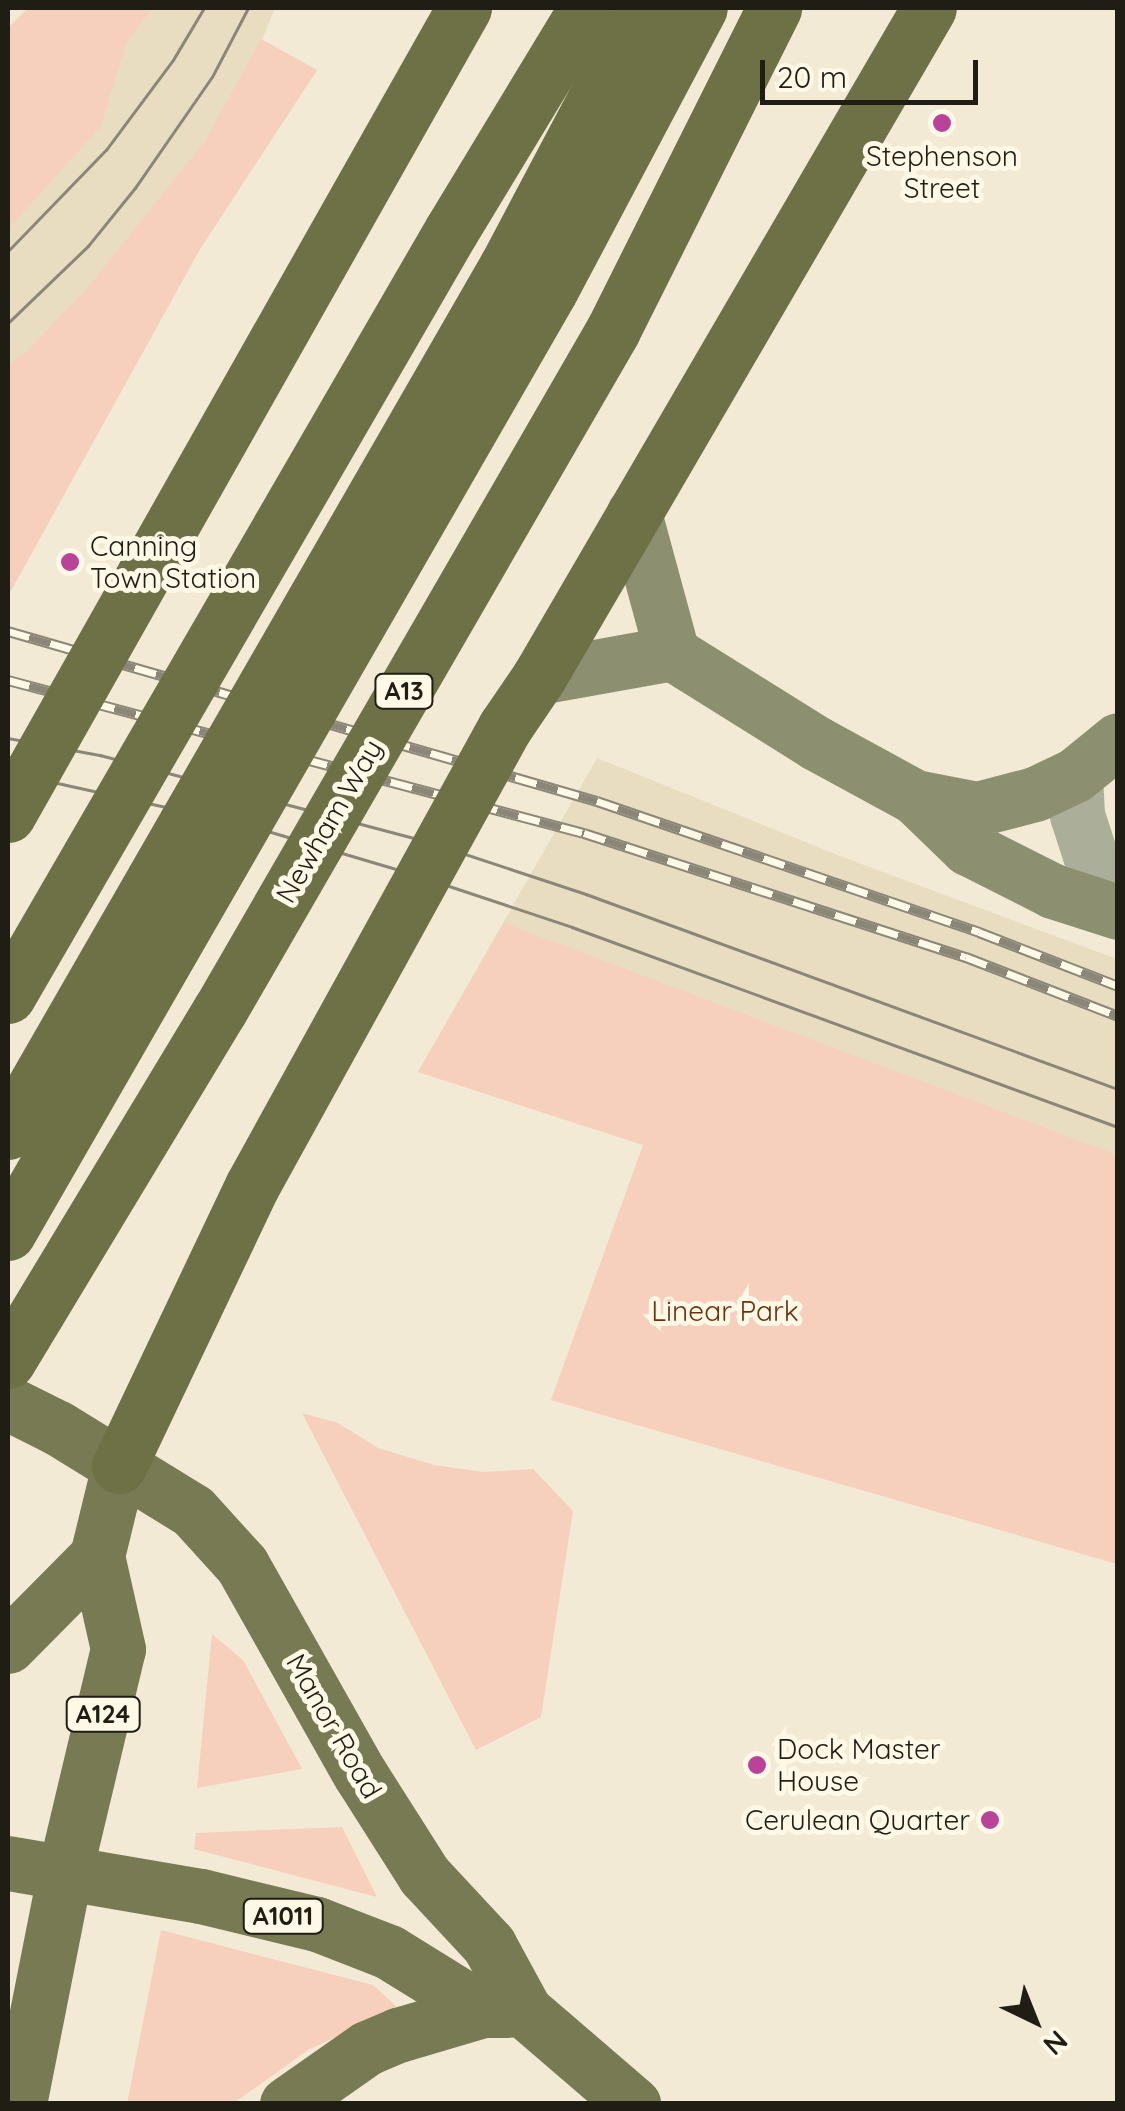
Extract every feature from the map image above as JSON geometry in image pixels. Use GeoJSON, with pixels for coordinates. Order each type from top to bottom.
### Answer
{"type":"FeatureCollection","features":[{"type":"Feature","properties":{"kind":"highway"},"geometry":{"type":"LineString","coordinates":[[8,816],[464,8]]}},
{"type":"Feature","properties":{"kind":"highway"},"geometry":{"type":"LineString","coordinates":[[8,996],[451,231],[586,8]]}},
{"type":"Feature","properties":{"kind":"highway"},"geometry":{"type":"LineString","coordinates":[[8,1132],[507,265],[643,8]]}},
{"type":"Feature","properties":{"kind":"highway","name":"A13"},"geometry":{"type":"LineString","coordinates":[[8,1233],[550,291],[700,8]]}},
{"type":"Feature","properties":{"kind":"highway","name":"Newham Way"},"geometry":{"type":"LineString","coordinates":[[8,1361],[230,993],[613,330],[774,8]]}},
{"type":"Feature","properties":{"kind":"highway"},"geometry":{"type":"LineString","coordinates":[[119,1466],[252,1186],[506,727],[540,677],[929,8]]}},
{"type":"Feature","properties":{"kind":"main road"},"geometry":{"type":"LineString","coordinates":[[634,513],[672,653]]}},
{"type":"Feature","properties":{"kind":"main road"},"geometry":{"type":"LineString","coordinates":[[540,677],[672,653],[902,791],[968,848],[1054,891],[1118,912]]}},
{"type":"Feature","properties":{"kind":"main road"},"geometry":{"type":"LineString","coordinates":[[902,791],[976,808],[1035,794],[1075,775],[1118,740]]}},
{"type":"Feature","properties":{"kind":"main road","name":"A1011"},"geometry":{"type":"LineString","coordinates":[[8,1403],[119,1466]]}},
{"type":"Feature","properties":{"kind":"main road"},"geometry":{"type":"LineString","coordinates":[[8,1646],[97,1556],[119,1466]]}},
{"type":"Feature","properties":{"kind":"main road","name":"Manor Road"},"geometry":{"type":"LineString","coordinates":[[119,1466],[193,1511],[242,1564],[371,1791],[424,1874],[489,1945],[504,2010]]}},
{"type":"Feature","properties":{"kind":"main road","name":"A124"},"geometry":{"type":"LineString","coordinates":[[19,2104],[65,1871],[118,1649],[97,1556]]}},
{"type":"Feature","properties":{"kind":"main road","name":"Manor Road"},"geometry":{"type":"LineString","coordinates":[[8,1863],[65,1871],[317,1924],[388,1952],[504,2010],[633,2104]]}},
{"type":"Feature","properties":{"kind":"main road"},"geometry":{"type":"LineString","coordinates":[[288,2104],[368,2048],[504,2010]]}},
{"type":"Feature","properties":{"kind":"street"},"geometry":{"type":"LineString","coordinates":[[1075,775],[1076,815],[1090,855],[1118,887]]}},
{"type":"Feature","properties":{"kind":"shaded area"},"geometry":{"type":"Polygon","coordinates":[[[153,8],[275,8],[262,40],[317,70],[200,249],[8,596],[8,159],[126,44],[153,8]]]}},
{"type":"Feature","properties":{"kind":"shaded area"},"geometry":{"type":"Polygon","coordinates":[[[597,758],[840,856],[1117,959],[1117,1298],[418,1072],[597,758]]]}},
{"type":"Feature","properties":{"kind":"green space"},"geometry":{"type":"Polygon","coordinates":[[[28,8],[153,8],[126,44],[101,126],[8,229],[8,28],[28,8]]]}},
{"type":"Feature","properties":{"kind":"green space"},"geometry":{"type":"Polygon","coordinates":[[[261,39],[317,70],[200,249],[8,596],[8,365],[27,351],[90,285],[205,141],[261,39]]]}},
{"type":"Feature","properties":{"kind":"green space","name":"Linear Park"},"geometry":{"type":"Polygon","coordinates":[[[504,923],[1117,1155],[1117,1564],[551,1400],[643,1145],[418,1072],[504,923]]]}},
{"type":"Feature","properties":{"kind":"green space"},"geometry":{"type":"Polygon","coordinates":[[[302,1413],[338,1423],[378,1448],[434,1465],[483,1472],[533,1469],[573,1511],[541,1717],[476,1750],[302,1413]]]}},
{"type":"Feature","properties":{"kind":"green space"},"geometry":{"type":"Polygon","coordinates":[[[212,1634],[243,1660],[302,1769],[197,1788],[212,1634]]]}},
{"type":"Feature","properties":{"kind":"green space"},"geometry":{"type":"Polygon","coordinates":[[[342,1827],[377,1897],[194,1849],[196,1833],[342,1827]]]}},
{"type":"Feature","properties":{"kind":"green space"},"geometry":{"type":"Polygon","coordinates":[[[161,1930],[373,1985],[398,2008],[308,2050],[234,2103],[127,2104],[161,1930]]]}},
{"type":"Feature","properties":{"kind":"tram line"},"geometry":{"type":"LineString","coordinates":[[8,251],[106,150],[173,60],[204,8]]}},
{"type":"Feature","properties":{"kind":"tram line"},"geometry":{"type":"LineString","coordinates":[[8,323],[88,246],[135,188],[212,77],[248,8]]}},
{"type":"Feature","properties":{"kind":"tram line"},"geometry":{"type":"LineString","coordinates":[[8,738],[100,755],[426,841],[586,894],[1118,1089]]}},
{"type":"Feature","properties":{"kind":"tram line"},"geometry":{"type":"LineString","coordinates":[[8,772],[251,826],[416,875],[572,927],[1118,1127]]}},
{"type":"Feature","properties":{"kind":"railway"},"geometry":{"type":"LineString","coordinates":[[8,631],[597,801],[979,932],[1118,986]]}},
{"type":"Feature","properties":{"kind":"railway"},"geometry":{"type":"LineString","coordinates":[[8,680],[584,833],[966,957],[1118,1016]]}},
{"type":"Feature","properties":{"kind":"place","name":"Stephenson Street"},"geometry":{"type":"Point","coordinates":[942,123]}},
{"type":"Feature","properties":{"kind":"place","name":"Canning Town Station"},"geometry":{"type":"Point","coordinates":[70,562]}},
{"type":"Feature","properties":{"kind":"place","name":"Dock Master House"},"geometry":{"type":"Point","coordinates":[757,1765]}},
{"type":"Feature","properties":{"kind":"place","name":"Cerulean Quarter"},"geometry":{"type":"Point","coordinates":[990,1820]}}]}
